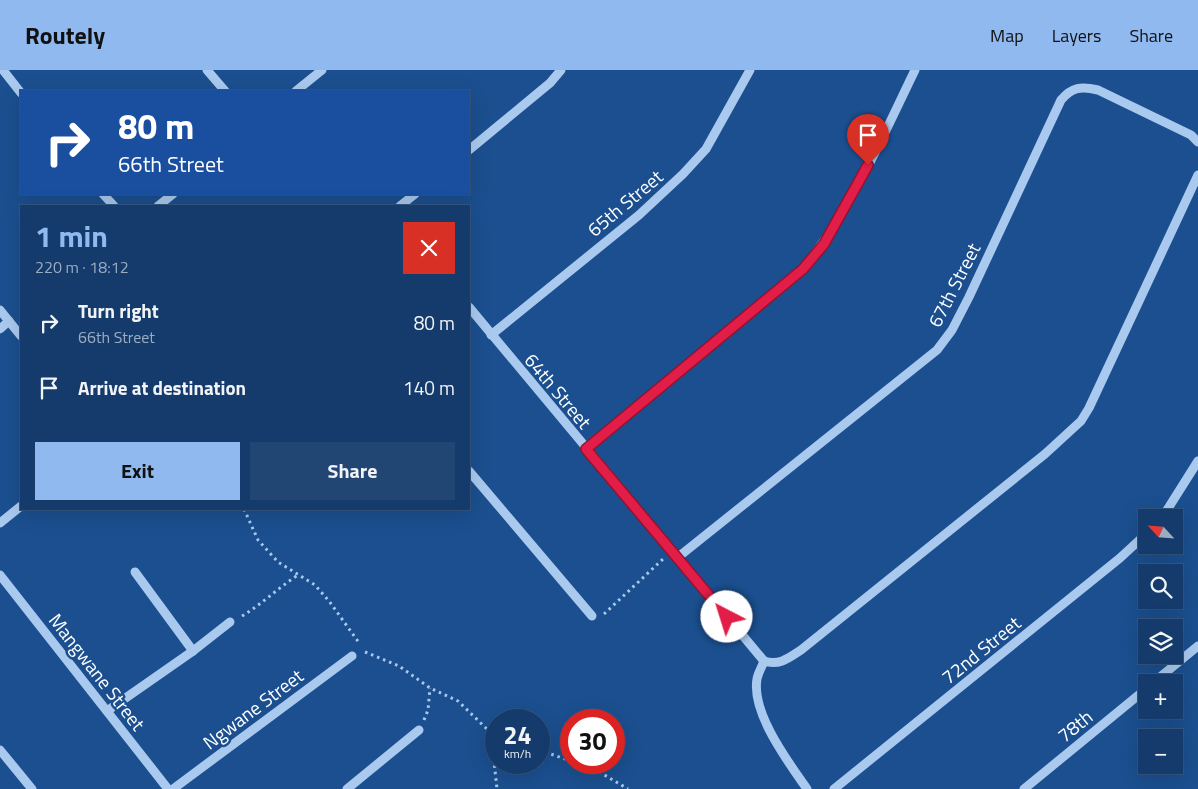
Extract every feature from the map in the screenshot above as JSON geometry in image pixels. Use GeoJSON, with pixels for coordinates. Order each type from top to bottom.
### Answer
{"type":"FeatureCollection","features":[{"type":"Feature","properties":{"kind":"street"},"geometry":{"type":"LineString","coordinates":[[3,70],[20,92]]}},
{"type":"Feature","properties":{"kind":"street"},"geometry":{"type":"LineString","coordinates":[[207,70],[225,90]]}},
{"type":"Feature","properties":{"kind":"street"},"geometry":{"type":"LineString","coordinates":[[297,90],[322,70]]}},
{"type":"Feature","properties":{"kind":"street"},"geometry":{"type":"LineString","coordinates":[[470,149],[550,83],[561,70]]}},
{"type":"Feature","properties":{"kind":"street","name":"65th Street"},"geometry":{"type":"LineString","coordinates":[[491,335],[639,215],[683,174],[706,149],[750,70]]}},
{"type":"Feature","properties":{"kind":"street"},"geometry":{"type":"LineString","coordinates":[[586,449],[803,269],[824,244],[847,206],[915,70]]}},
{"type":"Feature","properties":{"kind":"street","name":"67th Street"},"geometry":{"type":"LineString","coordinates":[[674,554],[937,350],[952,330],[965,305],[1061,100],[1070,91],[1086,88],[1098,90],[1191,134],[1198,142]]}},
{"type":"Feature","properties":{"kind":"street"},"geometry":{"type":"LineString","coordinates":[[807,789],[774,737],[759,704],[757,680],[764,661],[779,662],[801,650],[1046,454],[1081,421],[1089,408],[1198,175]]}},
{"type":"Feature","properties":{"kind":"street"},"geometry":{"type":"LineString","coordinates":[[105,195],[113,205]]}},
{"type":"Feature","properties":{"kind":"street"},"geometry":{"type":"LineString","coordinates":[[159,205],[172,195]]}},
{"type":"Feature","properties":{"kind":"street"},"geometry":{"type":"LineString","coordinates":[[401,205],[415,195]]}},
{"type":"Feature","properties":{"kind":"street","name":"64th Street"},"geometry":{"type":"LineString","coordinates":[[470,308],[764,661]]}},
{"type":"Feature","properties":{"kind":"street"},"geometry":{"type":"LineString","coordinates":[[0,310],[20,335]]}},
{"type":"Feature","properties":{"kind":"street"},"geometry":{"type":"LineString","coordinates":[[0,329],[9,321]]}},
{"type":"Feature","properties":{"kind":"street"},"geometry":{"type":"LineString","coordinates":[[1168,509],[1198,460]]}},
{"type":"Feature","properties":{"kind":"street"},"geometry":{"type":"LineString","coordinates":[[470,472],[592,616]]}},
{"type":"Feature","properties":{"kind":"street"},"geometry":{"type":"LineString","coordinates":[[0,523],[20,507]]}},
{"type":"Feature","properties":{"kind":"street","name":"72nd Street"},"geometry":{"type":"LineString","coordinates":[[834,789],[1120,558],[1138,541]]}},
{"type":"Feature","properties":{"kind":"street"},"geometry":{"type":"LineString","coordinates":[[135,572],[193,651]]}},
{"type":"Feature","properties":{"kind":"street","name":"Mangwane Street"},"geometry":{"type":"LineString","coordinates":[[0,575],[168,789]]}},
{"type":"Feature","properties":{"kind":"street"},"geometry":{"type":"LineString","coordinates":[[107,711],[193,651],[230,622]]}},
{"type":"Feature","properties":{"kind":"street"},"geometry":{"type":"LineString","coordinates":[[1164,674],[1198,646]]}},
{"type":"Feature","properties":{"kind":"street","name":"Ngwane Street"},"geometry":{"type":"LineString","coordinates":[[173,789],[352,656]]}},
{"type":"Feature","properties":{"kind":"street","name":"78th"},"geometry":{"type":"LineString","coordinates":[[1024,789],[1138,696]]}},
{"type":"Feature","properties":{"kind":"street"},"geometry":{"type":"LineString","coordinates":[[347,789],[419,730]]}},
{"type":"Feature","properties":{"kind":"street"},"geometry":{"type":"LineString","coordinates":[[0,750],[32,789]]}},
{"type":"Feature","properties":{"kind":"path"},"geometry":{"type":"LineString","coordinates":[[244,510],[258,540],[278,562],[315,585],[329,601],[358,643],[367,652],[400,666],[430,688],[458,701],[485,727]]}},
{"type":"Feature","properties":{"kind":"path"},"geometry":{"type":"LineString","coordinates":[[592,616],[598,618],[614,606],[674,554]]}},
{"type":"Feature","properties":{"kind":"path"},"geometry":{"type":"LineString","coordinates":[[230,622],[261,605],[276,589],[298,575]]}},
{"type":"Feature","properties":{"kind":"path"},"geometry":{"type":"LineString","coordinates":[[352,656],[367,652]]}},
{"type":"Feature","properties":{"kind":"path"},"geometry":{"type":"LineString","coordinates":[[419,730],[428,710],[430,688]]}},
{"type":"Feature","properties":{"kind":"path"},"geometry":{"type":"LineString","coordinates":[[497,774],[497,789]]}},
{"type":"Feature","properties":{"kind":"path"},"geometry":{"type":"LineString","coordinates":[[603,774],[628,789]]}},
{"type":"Feature","properties":{"kind":"route"},"geometry":{"type":"LineString","coordinates":[[727,617],[586,449],[788,284],[803,269],[824,244],[847,206],[868,165]]}}]}
